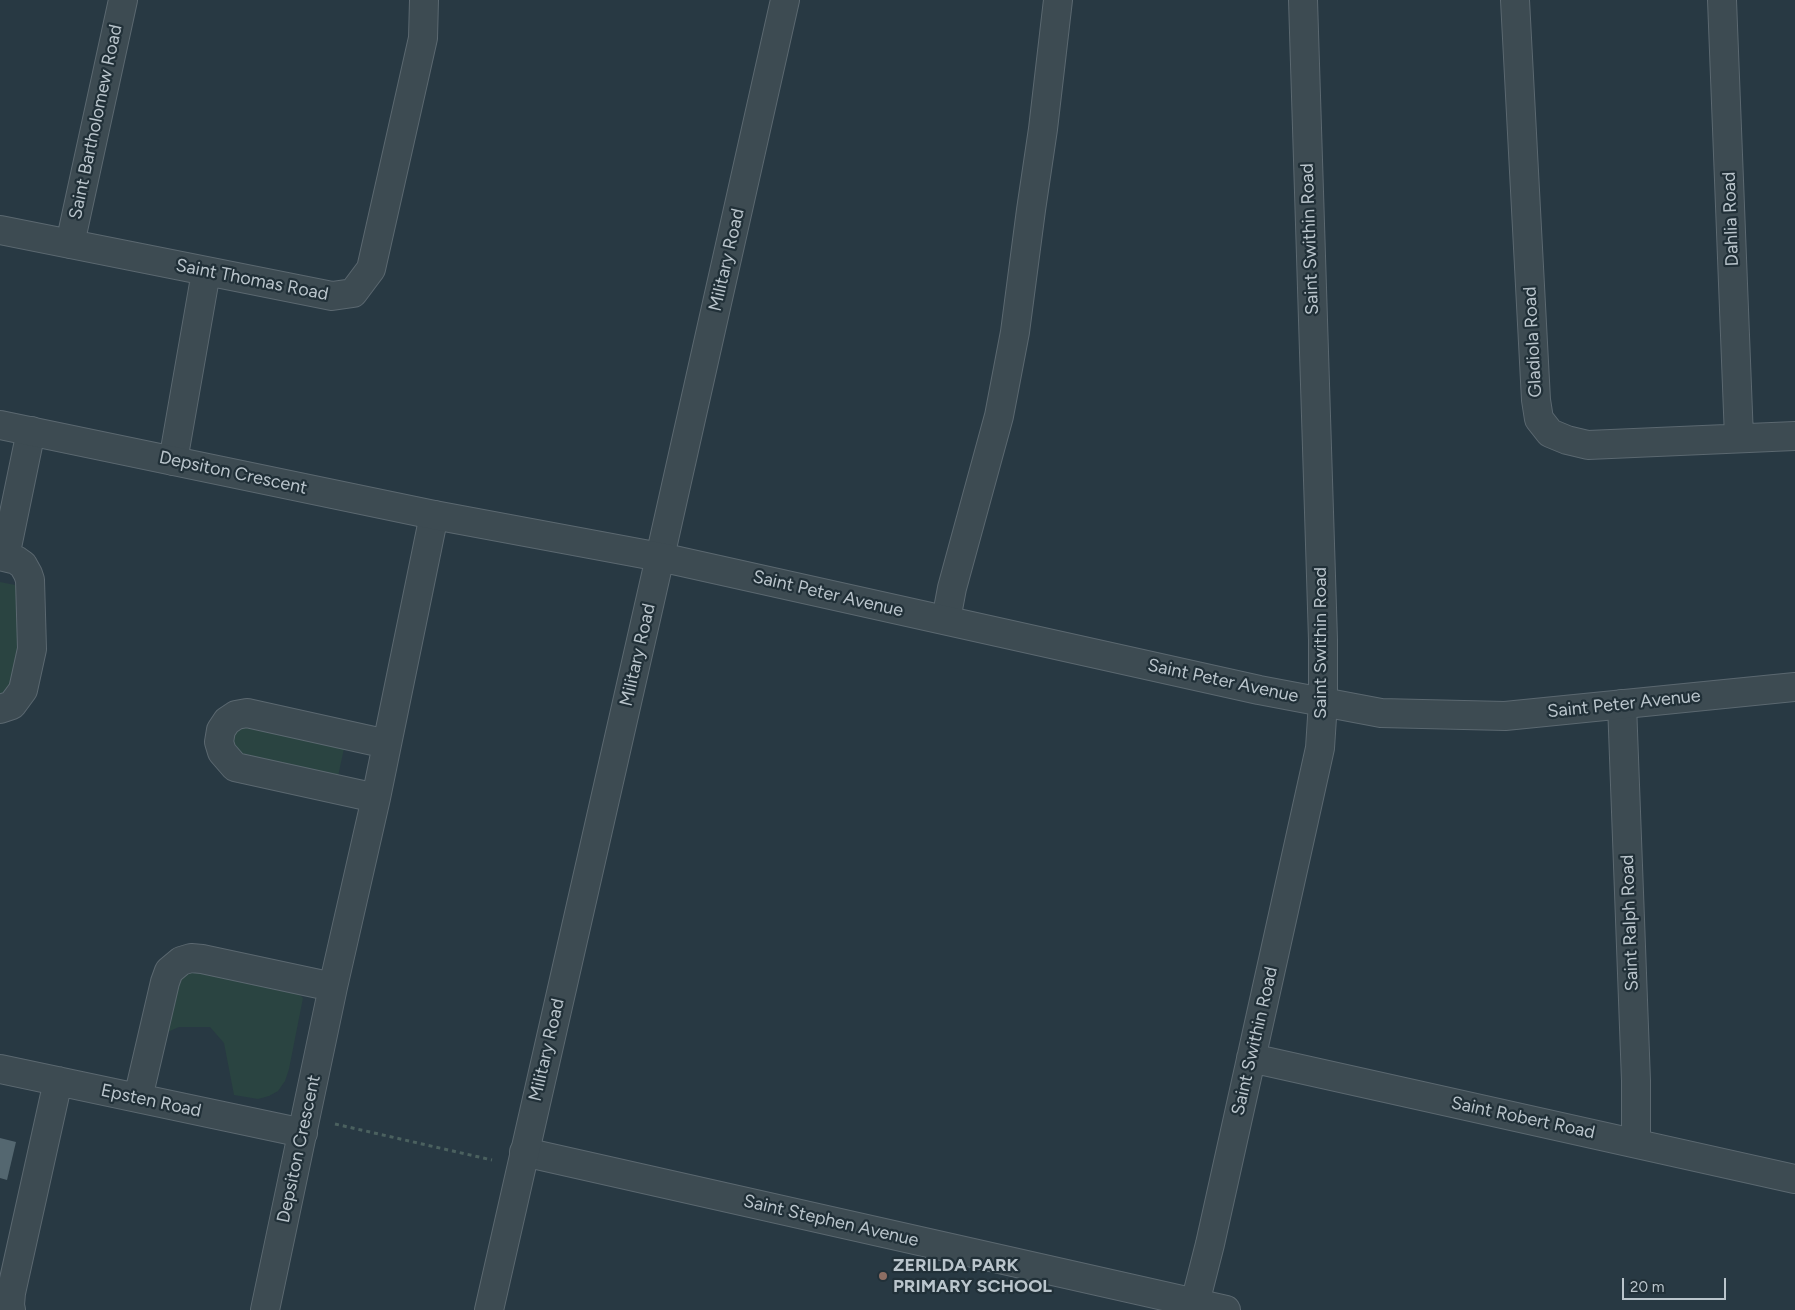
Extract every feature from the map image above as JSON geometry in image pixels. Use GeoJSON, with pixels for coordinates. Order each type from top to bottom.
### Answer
{"type":"FeatureCollection","features":[{"type":"Feature","properties":{"kind":"street","name":"Saint Bartholomew Road"},"geometry":{"type":"LineString","coordinates":[[70,244],[123,0]]}},
{"type":"Feature","properties":{"kind":"street","name":"Saint Thomas Road"},"geometry":{"type":"LineString","coordinates":[[0,230],[332,296],[353,293],[371,268],[423,38],[424,0]]}},
{"type":"Feature","properties":{"kind":"street","name":"Military Road"},"geometry":{"type":"LineString","coordinates":[[488,1310],[785,0]]}},
{"type":"Feature","properties":{"kind":"street"},"geometry":{"type":"LineString","coordinates":[[946,620],[952,588],[998,416],[1015,332],[1043,129],[1058,0]]}},
{"type":"Feature","properties":{"kind":"street","name":"Saint Swithin Road"},"geometry":{"type":"LineString","coordinates":[[1195,1303],[1320,748],[1323,702],[1323,640],[1303,0]]}},
{"type":"Feature","properties":{"kind":"street","name":"Gladiola Road"},"geometry":{"type":"LineString","coordinates":[[1515,0],[1536,400],[1540,419],[1550,433],[1567,440],[1588,444],[1795,436]]}},
{"type":"Feature","properties":{"kind":"street","name":"Dahlia Road"},"geometry":{"type":"LineString","coordinates":[[1722,0],[1739,438]]}},
{"type":"Feature","properties":{"kind":"street"},"geometry":{"type":"LineString","coordinates":[[174,461],[206,272]]}},
{"type":"Feature","properties":{"kind":"street","name":"Depsiton Crescent"},"geometry":{"type":"LineString","coordinates":[[0,425],[434,515],[660,557]]}},
{"type":"Feature","properties":{"kind":"street"},"geometry":{"type":"LineString","coordinates":[[0,709],[12,705],[22,690],[32,649],[30,580],[23,565],[16,560],[2,556],[31,432]]}},
{"type":"Feature","properties":{"kind":"street","name":"Depsiton Crescent"},"geometry":{"type":"LineString","coordinates":[[264,1310],[333,987],[376,798],[434,515]]}},
{"type":"Feature","properties":{"kind":"street","name":"Saint Peter Avenue"},"geometry":{"type":"LineString","coordinates":[[660,557],[1259,690],[1381,713],[1505,716],[1795,687]]}},
{"type":"Feature","properties":{"kind":"street","name":"Saint Ralph Road"},"geometry":{"type":"LineString","coordinates":[[1622,704],[1636,1081],[1636,1143]]}},
{"type":"Feature","properties":{"kind":"street"},"geometry":{"type":"LineString","coordinates":[[376,798],[235,767],[222,752],[219,742],[221,730],[227,721],[236,715],[247,713],[387,744]]}},
{"type":"Feature","properties":{"kind":"street"},"geometry":{"type":"LineString","coordinates":[[138,1098],[165,982],[169,972],[181,961],[191,958],[202,959],[333,987]]}},
{"type":"Feature","properties":{"kind":"street","name":"Saint Robert Road"},"geometry":{"type":"LineString","coordinates":[[1251,1058],[1795,1179]]}},
{"type":"Feature","properties":{"kind":"street","name":"Epsten Road"},"geometry":{"type":"LineString","coordinates":[[0,1069],[303,1133]]}},
{"type":"Feature","properties":{"kind":"street"},"geometry":{"type":"LineString","coordinates":[[11,1310],[13,1284],[58,1081]]}},
{"type":"Feature","properties":{"kind":"street","name":"Saint Stephen Avenue"},"geometry":{"type":"LineString","coordinates":[[524,1152],[1226,1310]]}},
{"type":"Feature","properties":{"kind":"path"},"geometry":{"type":"LineString","coordinates":[[330,1123],[492,1160]]}},
{"type":"Feature","properties":{"kind":"green space"},"geometry":{"type":"Polygon","coordinates":[[[0,582],[20,586],[21,648],[12,687],[0,695],[0,582]]]}},
{"type":"Feature","properties":{"kind":"green space"},"geometry":{"type":"Polygon","coordinates":[[[239,724],[345,744],[337,781],[235,756],[232,750],[233,735],[239,724]]]}},
{"type":"Feature","properties":{"kind":"green space"},"geometry":{"type":"Polygon","coordinates":[[[190,971],[294,989],[303,998],[289,1069],[285,1081],[278,1091],[258,1099],[234,1095],[224,1043],[210,1027],[179,1027],[163,1034],[174,987],[181,977],[190,971]]]}},
{"type":"Feature","properties":{"kind":"building"},"geometry":{"type":"Polygon","coordinates":[[[0,1138],[16,1142],[7,1180],[0,1178],[0,1138]]]}},
{"type":"Feature","properties":{"kind":"place","name":"ZERILDA PARK PRIMARY SCHOOL"},"geometry":{"type":"Point","coordinates":[883,1276]}}]}
